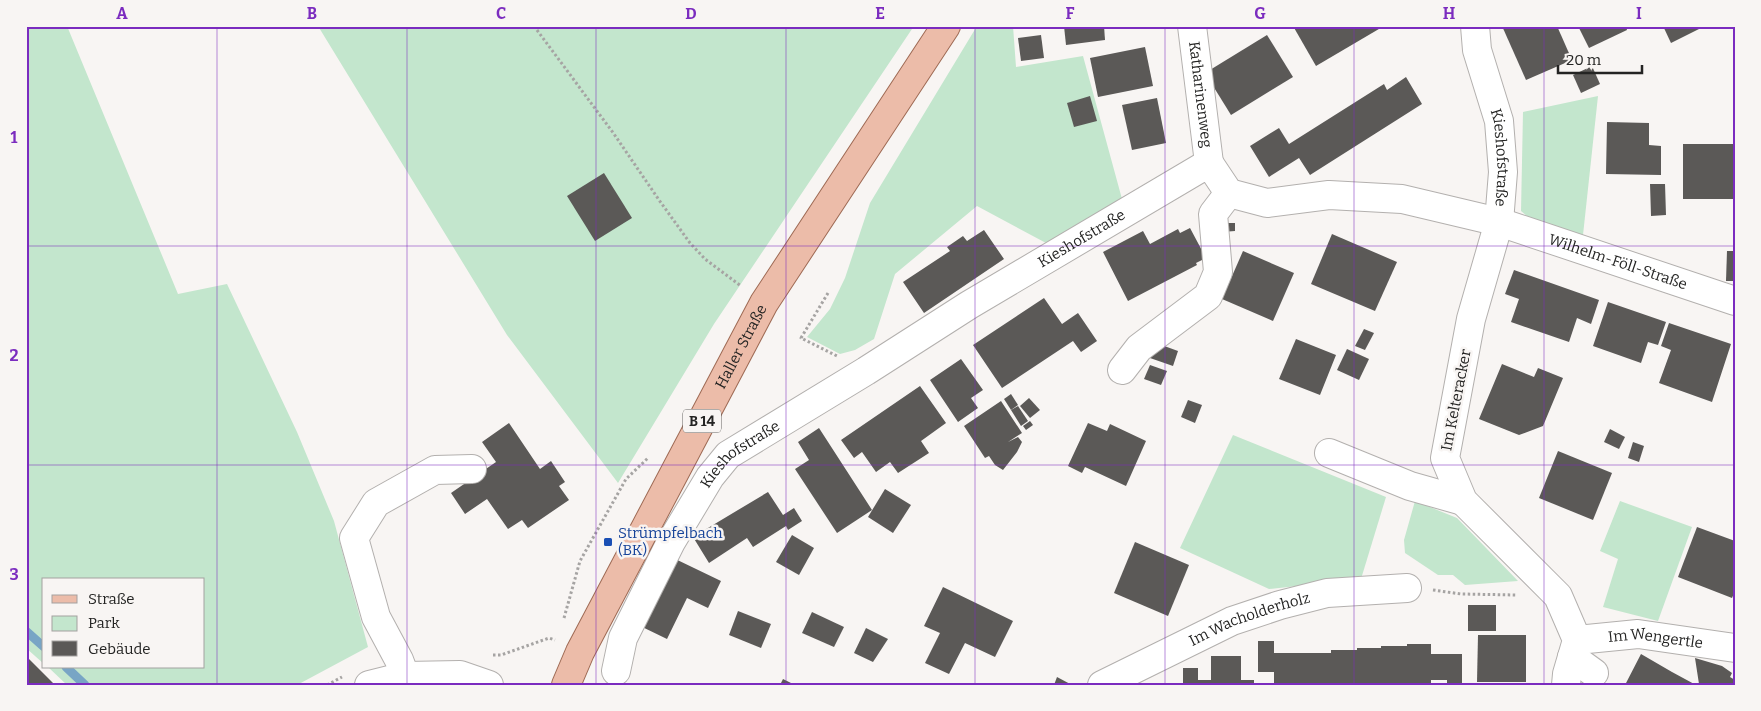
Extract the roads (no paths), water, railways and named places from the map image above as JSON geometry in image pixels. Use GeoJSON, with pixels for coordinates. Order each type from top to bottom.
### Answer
{"type":"FeatureCollection","features":[{"type":"Feature","properties":{"kind":"main road","name":"Haller Straße"},"geometry":{"type":"LineString","coordinates":[[566,685],[580,652],[764,303],[946,26]]}},
{"type":"Feature","properties":{"kind":"street","name":"Katharinenweg"},"geometry":{"type":"LineString","coordinates":[[1192,26],[1209,163]]}},
{"type":"Feature","properties":{"kind":"street","name":"Kieshofstraße"},"geometry":{"type":"LineString","coordinates":[[1229,193],[1267,203],[1329,195],[1402,199],[1499,222],[1503,172],[1499,121],[1477,50],[1475,26]]}},
{"type":"Feature","properties":{"kind":"street"},"geometry":{"type":"LineString","coordinates":[[1122,370],[1139,348],[1208,296],[1218,272],[1213,214],[1229,193],[1209,163]]}},
{"type":"Feature","properties":{"kind":"street","name":"Kieshofstraße"},"geometry":{"type":"LineString","coordinates":[[616,671],[623,638],[670,542],[710,477],[728,455],[866,371],[969,305],[1209,163]]}},
{"type":"Feature","properties":{"kind":"street","name":"Wilhelm-Föll-Straße"},"geometry":{"type":"LineString","coordinates":[[1499,222],[1735,302]]}},
{"type":"Feature","properties":{"kind":"street","name":"Im Kelteracker"},"geometry":{"type":"LineString","coordinates":[[1499,222],[1465,318],[1445,458],[1463,501],[1558,596],[1574,648]]}},
{"type":"Feature","properties":{"kind":"street"},"geometry":{"type":"LineString","coordinates":[[1329,453],[1410,486],[1463,501]]}},
{"type":"Feature","properties":{"kind":"street"},"geometry":{"type":"LineString","coordinates":[[405,676],[400,660],[376,617],[354,538],[376,503],[435,470],[472,469]]}},
{"type":"Feature","properties":{"kind":"street","name":"Im Wacholderholz"},"geometry":{"type":"LineString","coordinates":[[1102,685],[1232,620],[1327,593],[1407,588]]}},
{"type":"Feature","properties":{"kind":"street","name":"Im Wengertle"},"geometry":{"type":"LineString","coordinates":[[1574,648],[1638,634],[1735,648]]}},
{"type":"Feature","properties":{"kind":"street"},"geometry":{"type":"LineString","coordinates":[[1574,648],[1594,673]]}},
{"type":"Feature","properties":{"kind":"street"},"geometry":{"type":"LineString","coordinates":[[1566,685],[1574,648]]}},
{"type":"Feature","properties":{"kind":"street"},"geometry":{"type":"LineString","coordinates":[[368,685],[405,676],[460,675],[489,685]]}},
{"type":"Feature","properties":{"kind":"waterway"},"geometry":{"type":"LineString","coordinates":[[26,631],[42,645]]}},
{"type":"Feature","properties":{"kind":"waterway"},"geometry":{"type":"LineString","coordinates":[[67,668],[85,685]]}},
{"type":"Feature","properties":{"kind":"place","name":"Strümpfelbach (BK)"},"geometry":{"type":"Point","coordinates":[608,542]}}]}
